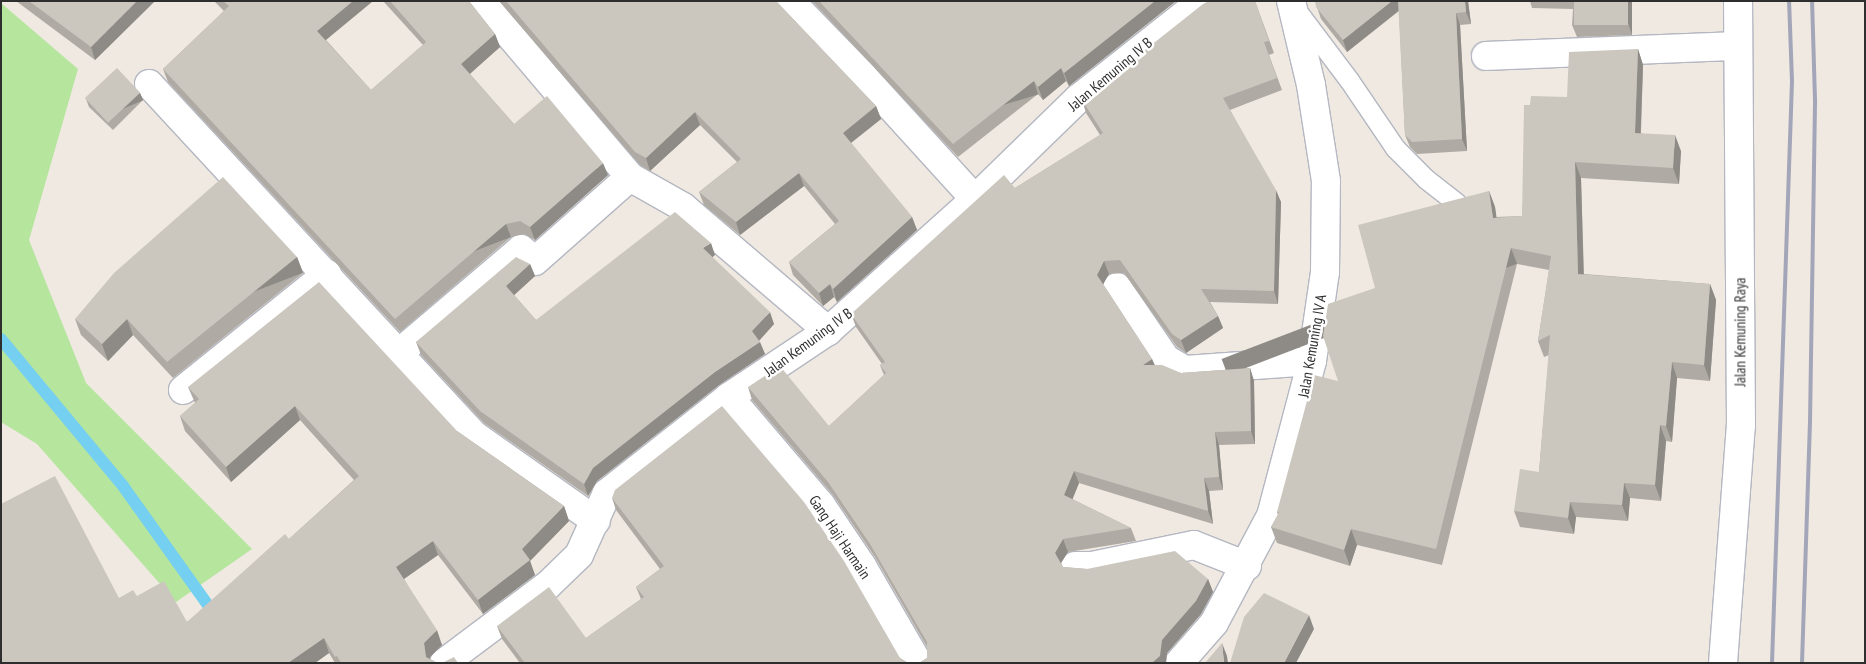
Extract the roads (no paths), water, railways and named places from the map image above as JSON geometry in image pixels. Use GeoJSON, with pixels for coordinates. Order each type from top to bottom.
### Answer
{"type":"FeatureCollection","features":[{"type":"Feature","properties":{"kind":"street"},"geometry":{"type":"LineString","coordinates":[[481,1],[630,178],[683,207],[828,331]]}},
{"type":"Feature","properties":{"kind":"street"},"geometry":{"type":"LineString","coordinates":[[790,1],[862,75],[975,199]]}},
{"type":"Feature","properties":{"kind":"street","name":"Jalan Kemuning IV B"},"geometry":{"type":"LineString","coordinates":[[444,663],[548,585],[579,555],[607,493],[729,398],[828,331],[975,199],[1079,98],[1202,1]]}},
{"type":"Feature","properties":{"kind":"street","name":"Jalan Kemuning Raya"},"geometry":{"type":"LineString","coordinates":[[1723,663],[1741,426],[1738,1]]}},
{"type":"Feature","properties":{"kind":"street","name":"Jalan Kemuning IV A"},"geometry":{"type":"LineString","coordinates":[[1179,663],[1214,623],[1247,566],[1271,516],[1312,361],[1324,272],[1326,181],[1312,85],[1291,3]]}},
{"type":"Feature","properties":{"kind":"street"},"geometry":{"type":"LineString","coordinates":[[1486,56],[1738,46]]}},
{"type":"Feature","properties":{"kind":"street"},"geometry":{"type":"LineString","coordinates":[[149,84],[327,274],[474,435],[596,521]]}},
{"type":"Feature","properties":{"kind":"street"},"geometry":{"type":"LineString","coordinates":[[399,354],[522,249],[535,261],[630,178]]}},
{"type":"Feature","properties":{"kind":"street"},"geometry":{"type":"LineString","coordinates":[[183,390],[327,274]]}},
{"type":"Feature","properties":{"kind":"street"},"geometry":{"type":"LineString","coordinates":[[1118,287],[1166,359],[1185,370],[1312,361]]}},
{"type":"Feature","properties":{"kind":"street","name":"Gang Haji Harmain"},"geometry":{"type":"LineString","coordinates":[[729,398],[821,505],[862,566],[918,663]]}},
{"type":"Feature","properties":{"kind":"street"},"geometry":{"type":"LineString","coordinates":[[1075,566],[1092,566],[1194,545],[1247,566]]}},
{"type":"Feature","properties":{"kind":"lane"},"geometry":{"type":"LineString","coordinates":[[1291,3],[1349,80],[1395,148],[1426,179],[1457,203]]}},
{"type":"Feature","properties":{"kind":"waterway"},"geometry":{"type":"LineString","coordinates":[[1,339],[123,486],[217,618]]}},
{"type":"Feature","properties":{"kind":"railway"},"geometry":{"type":"LineString","coordinates":[[1772,663],[1792,81],[1789,1]]}},
{"type":"Feature","properties":{"kind":"railway"},"geometry":{"type":"LineString","coordinates":[[1802,663],[1810,422],[1815,100],[1812,1]]}}]}
